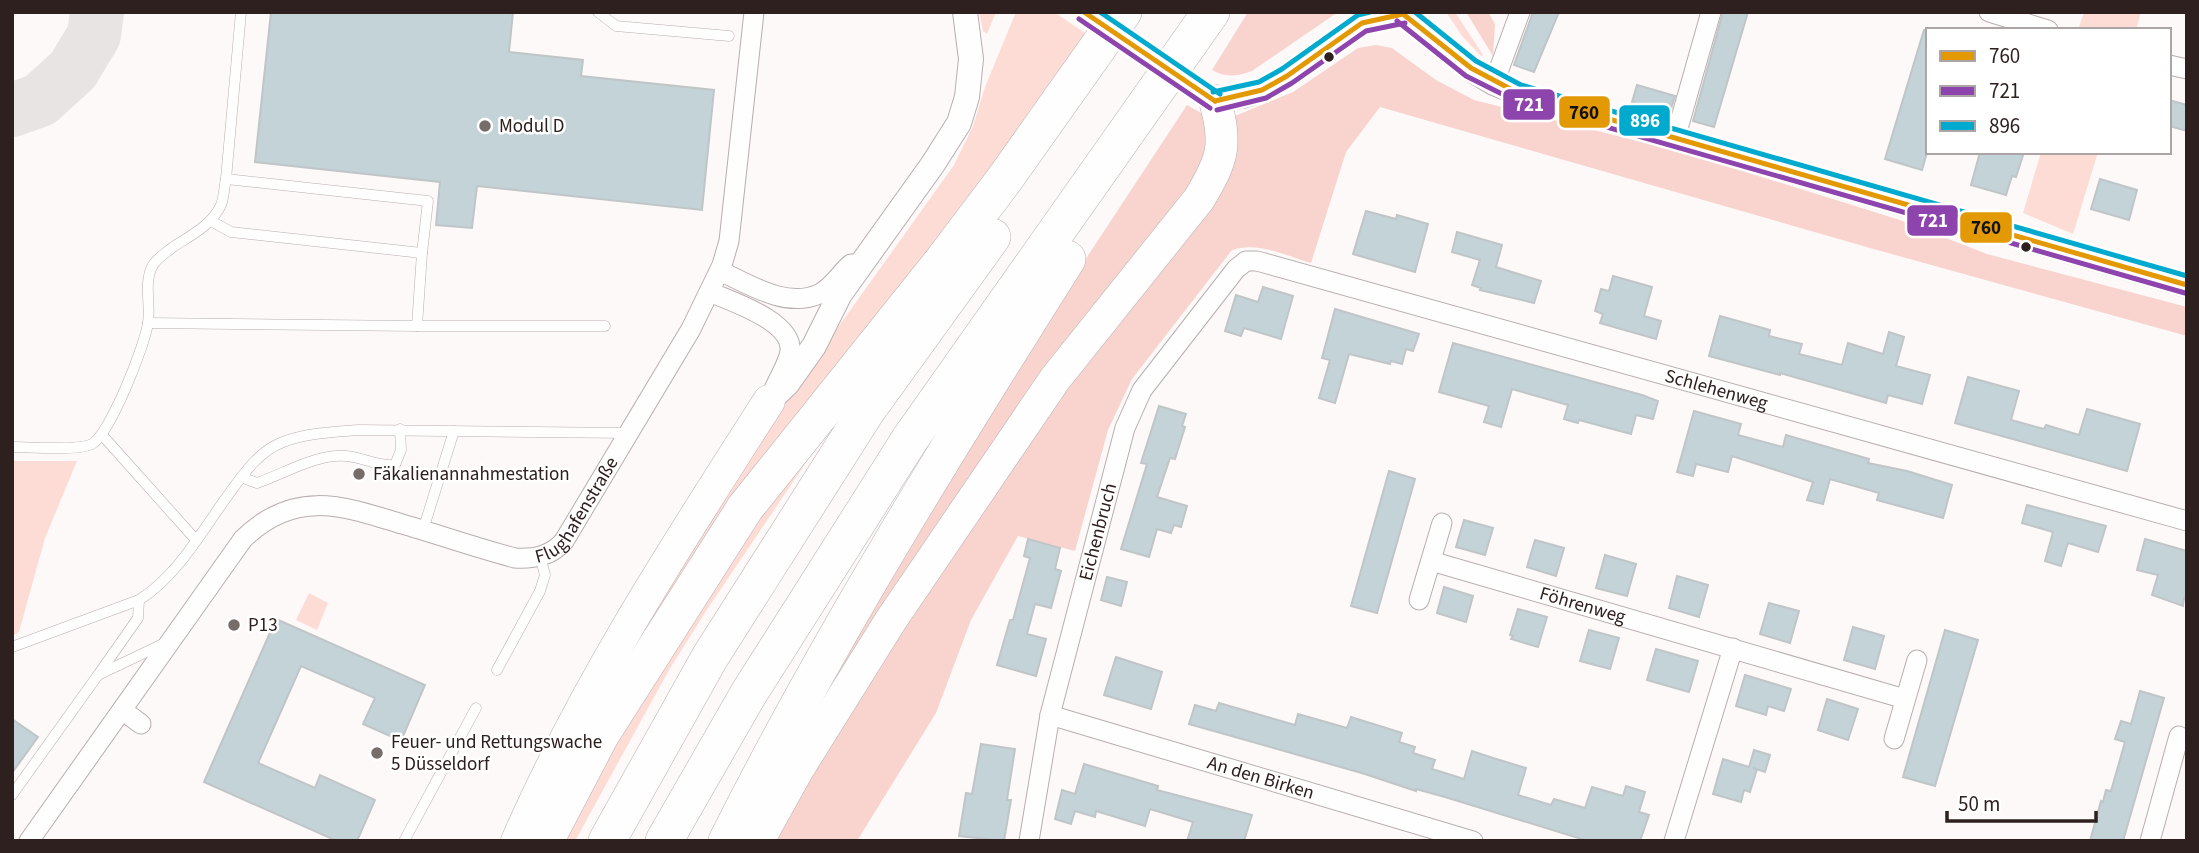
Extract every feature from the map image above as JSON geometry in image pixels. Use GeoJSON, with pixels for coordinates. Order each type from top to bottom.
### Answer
{"type":"FeatureCollection","features":[{"type":"Feature","properties":{"kind":"highway"},"geometry":{"type":"LineString","coordinates":[[607,841],[710,657],[865,413],[1053,152],[1149,12]]}},
{"type":"Feature","properties":{"kind":"highway"},"geometry":{"type":"LineString","coordinates":[[664,841],[749,693],[910,439],[1212,12]]}},
{"type":"Feature","properties":{"kind":"highway"},"geometry":{"type":"LineString","coordinates":[[545,841],[601,734],[745,508],[942,262],[1004,180],[1098,13]]}},
{"type":"Feature","properties":{"kind":"highway"},"geometry":{"type":"LineString","coordinates":[[727,841],[870,579],[961,425],[1067,259],[1107,161]]}},
{"type":"Feature","properties":{"kind":"main road"},"geometry":{"type":"LineString","coordinates":[[758,841],[798,769],[891,620],[1055,379],[1199,199],[1216,172],[1222,152],[1222,130],[1214,100]]}},
{"type":"Feature","properties":{"kind":"main road"},"geometry":{"type":"LineString","coordinates":[[517,841],[539,790],[640,603],[769,401]]}},
{"type":"Feature","properties":{"kind":"street","name":"Flughafenstraße"},"geometry":{"type":"LineString","coordinates":[[29,841],[243,539],[257,525],[273,515],[310,505],[326,504],[354,509],[515,558],[540,556],[558,548],[691,329],[720,271],[729,241],[754,12]]}},
{"type":"Feature","properties":{"kind":"street"},"geometry":{"type":"LineString","coordinates":[[769,401],[788,384],[814,346],[840,294],[959,123],[967,97],[971,58],[965,12]]}},
{"type":"Feature","properties":{"kind":"street"},"geometry":{"type":"LineString","coordinates":[[1432,12],[1440,44]]}},
{"type":"Feature","properties":{"kind":"street"},"geometry":{"type":"LineString","coordinates":[[1494,83],[1520,12]]}},
{"type":"Feature","properties":{"kind":"street"},"geometry":{"type":"LineString","coordinates":[[1675,139],[1711,12]]}},
{"type":"Feature","properties":{"kind":"street"},"geometry":{"type":"LineString","coordinates":[[1989,12],[2041,28]]}},
{"type":"Feature","properties":{"kind":"street"},"geometry":{"type":"LineString","coordinates":[[1098,13],[1214,100],[1262,90],[1287,76],[1362,23],[1403,13],[1469,68],[1494,83],[1537,100],[2187,285]]}},
{"type":"Feature","properties":{"kind":"street"},"geometry":{"type":"LineString","coordinates":[[720,271],[774,295],[805,298],[820,293],[848,266],[867,254]]}},
{"type":"Feature","properties":{"kind":"street","name":"Schlehenweg"},"geometry":{"type":"LineString","coordinates":[[1246,261],[1257,261],[2187,521]]}},
{"type":"Feature","properties":{"kind":"street","name":"Eichenbruch"},"geometry":{"type":"LineString","coordinates":[[1029,841],[1049,715],[1125,428],[1142,390],[1230,276],[1246,261]]}},
{"type":"Feature","properties":{"kind":"street"},"geometry":{"type":"LineString","coordinates":[[710,292],[768,319],[789,341],[787,362],[769,401]]}},
{"type":"Feature","properties":{"kind":"street"},"geometry":{"type":"LineString","coordinates":[[1419,600],[1442,523]]}},
{"type":"Feature","properties":{"kind":"street","name":"Föhrenweg"},"geometry":{"type":"LineString","coordinates":[[1431,561],[1905,699]]}},
{"type":"Feature","properties":{"kind":"street"},"geometry":{"type":"LineString","coordinates":[[1674,841],[1733,648]]}},
{"type":"Feature","properties":{"kind":"street"},"geometry":{"type":"LineString","coordinates":[[1894,739],[1917,660]]}},
{"type":"Feature","properties":{"kind":"street"},"geometry":{"type":"LineString","coordinates":[[122,710],[141,723]]}},
{"type":"Feature","properties":{"kind":"street","name":"An den Birken"},"geometry":{"type":"LineString","coordinates":[[1049,715],[1474,841]]}},
{"type":"Feature","properties":{"kind":"street"},"geometry":{"type":"LineString","coordinates":[[2150,841],[2179,736]]}},
{"type":"Feature","properties":{"kind":"lane"},"geometry":{"type":"LineString","coordinates":[[12,447],[79,447],[91,445],[103,436],[144,339],[148,323],[148,279],[151,269],[164,253],[211,221],[222,204],[241,12]]}},
{"type":"Feature","properties":{"kind":"lane"},"geometry":{"type":"LineString","coordinates":[[598,12],[616,26],[729,36]]}},
{"type":"Feature","properties":{"kind":"lane"},"geometry":{"type":"LineString","coordinates":[[226,179],[428,201],[417,326]]}},
{"type":"Feature","properties":{"kind":"lane"},"geometry":{"type":"LineString","coordinates":[[211,221],[231,232],[422,253]]}},
{"type":"Feature","properties":{"kind":"lane"},"geometry":{"type":"LineString","coordinates":[[148,323],[605,326]]}},
{"type":"Feature","properties":{"kind":"lane"},"geometry":{"type":"LineString","coordinates":[[12,647],[139,600],[162,583],[254,461],[288,440],[318,434],[400,429],[629,433]]}},
{"type":"Feature","properties":{"kind":"lane"},"geometry":{"type":"LineString","coordinates":[[241,477],[257,483],[319,457],[349,456],[384,467],[395,465],[401,450],[400,429]]}},
{"type":"Feature","properties":{"kind":"lane"},"geometry":{"type":"LineString","coordinates":[[423,530],[454,431]]}},
{"type":"Feature","properties":{"kind":"lane"},"geometry":{"type":"LineString","coordinates":[[103,436],[196,540]]}},
{"type":"Feature","properties":{"kind":"lane"},"geometry":{"type":"LineString","coordinates":[[497,670],[540,591],[545,575],[540,556]]}},
{"type":"Feature","properties":{"kind":"lane"},"geometry":{"type":"LineString","coordinates":[[12,795],[138,618],[139,600]]}},
{"type":"Feature","properties":{"kind":"lane"},"geometry":{"type":"LineString","coordinates":[[98,675],[172,639]]}},
{"type":"Feature","properties":{"kind":"lane"},"geometry":{"type":"LineString","coordinates":[[404,841],[476,708]]}},
{"type":"Feature","properties":{"kind":"shaded area"},"geometry":{"type":"Polygon","coordinates":[[[979,12],[996,12],[987,34],[983,31],[979,12]]]}},
{"type":"Feature","properties":{"kind":"shaded area"},"geometry":{"type":"Polygon","coordinates":[[[1016,12],[1054,12],[1094,39],[618,681],[613,677],[779,410],[954,165],[973,126],[985,87],[1016,12]]]}},
{"type":"Feature","properties":{"kind":"shaded area"},"geometry":{"type":"Polygon","coordinates":[[[1248,12],[1338,12],[1252,71],[1232,75],[1212,70],[1248,12]]]}},
{"type":"Feature","properties":{"kind":"shaded area"},"geometry":{"type":"Polygon","coordinates":[[[1446,12],[1455,12],[1483,55],[1462,36],[1446,12]]]}},
{"type":"Feature","properties":{"kind":"shaded area"},"geometry":{"type":"Polygon","coordinates":[[[1466,12],[1488,12],[1495,24],[1493,56],[1466,12]]]}},
{"type":"Feature","properties":{"kind":"shaded area"},"geometry":{"type":"Polygon","coordinates":[[[2084,12],[2141,12],[2137,28],[2079,28],[2084,12]]]}},
{"type":"Feature","properties":{"kind":"shaded area"},"geometry":{"type":"Polygon","coordinates":[[[1376,45],[1392,48],[1436,80],[1474,100],[1681,152],[1900,220],[1987,254],[2187,307],[2187,336],[1380,107],[1346,152],[1311,263],[1262,248],[1232,250],[1132,379],[1108,430],[1075,551],[1018,536],[971,620],[936,713],[857,841],[743,841],[812,707],[1062,295],[1187,105],[1210,118],[1230,118],[1293,92],[1358,48],[1376,45]]]}},
{"type":"Feature","properties":{"kind":"shaded area"},"geometry":{"type":"Polygon","coordinates":[[[2040,154],[2097,154],[2073,234],[2023,213],[2040,154]]]}},
{"type":"Feature","properties":{"kind":"shaded area"},"geometry":{"type":"Polygon","coordinates":[[[826,433],[669,670],[575,841],[560,841],[578,806],[729,556],[826,433]]]}},
{"type":"Feature","properties":{"kind":"shaded area"},"geometry":{"type":"Polygon","coordinates":[[[12,461],[77,461],[45,538],[19,632],[12,636],[12,461]]]}},
{"type":"Feature","properties":{"kind":"shaded area"},"geometry":{"type":"Polygon","coordinates":[[[309,593],[328,603],[317,630],[296,620],[309,593]]]}},
{"type":"Feature","properties":{"kind":"building","name":"Modul D"},"geometry":{"type":"Polygon","coordinates":[[[271,12],[513,12],[509,52],[583,60],[581,76],[714,90],[702,210],[477,186],[472,228],[436,225],[440,182],[255,162],[271,12]]]}},
{"type":"Feature","properties":{"kind":"building"},"geometry":{"type":"Polygon","coordinates":[[[1533,12],[1559,12],[1534,72],[1514,65],[1533,12]]]}},
{"type":"Feature","properties":{"kind":"building"},"geometry":{"type":"Polygon","coordinates":[[[1723,12],[1748,12],[1714,127],[1693,121],[1723,12]]]}},
{"type":"Feature","properties":{"kind":"building"},"geometry":{"type":"Polygon","coordinates":[[[1926,30],[1927,154],[1922,170],[1885,159],[1926,30]]]}},
{"type":"Feature","properties":{"kind":"building"},"geometry":{"type":"Polygon","coordinates":[[[1637,85],[1675,96],[1670,112],[1632,102],[1637,85]]]}},
{"type":"Feature","properties":{"kind":"building"},"geometry":{"type":"Polygon","coordinates":[[[2171,101],[2187,105],[2187,131],[2171,127],[2171,101]]]}},
{"type":"Feature","properties":{"kind":"building"},"geometry":{"type":"Polygon","coordinates":[[[1979,154],[2023,154],[2016,177],[2012,176],[2006,195],[1971,185],[1979,154]]]}},
{"type":"Feature","properties":{"kind":"building"},"geometry":{"type":"Polygon","coordinates":[[[2100,179],[2137,190],[2129,220],[2091,209],[2100,179]]]}},
{"type":"Feature","properties":{"kind":"building"},"geometry":{"type":"Polygon","coordinates":[[[1366,211],[1396,219],[1397,215],[1428,224],[1415,272],[1353,254],[1366,211]]]}},
{"type":"Feature","properties":{"kind":"building"},"geometry":{"type":"Polygon","coordinates":[[[1457,232],[1502,245],[1496,267],[1541,281],[1534,303],[1480,290],[1481,288],[1472,285],[1480,260],[1452,252],[1457,232]]]}},
{"type":"Feature","properties":{"kind":"building"},"geometry":{"type":"Polygon","coordinates":[[[1613,276],[1652,287],[1644,316],[1661,321],[1656,339],[1600,323],[1603,314],[1595,311],[1601,289],[1609,291],[1613,276]]]}},
{"type":"Feature","properties":{"kind":"building"},"geometry":{"type":"Polygon","coordinates":[[[1263,287],[1293,296],[1281,339],[1244,328],[1241,336],[1225,331],[1236,295],[1258,302],[1263,287]]]}},
{"type":"Feature","properties":{"kind":"building"},"geometry":{"type":"Polygon","coordinates":[[[1335,309],[1419,334],[1413,351],[1406,349],[1402,364],[1391,361],[1390,364],[1349,354],[1335,403],[1319,398],[1330,360],[1322,358],[1335,309]]]}},
{"type":"Feature","properties":{"kind":"building"},"geometry":{"type":"Polygon","coordinates":[[[1720,316],[1770,330],[1769,336],[1802,344],[1799,354],[1842,365],[1848,343],[1883,354],[1889,332],[1904,337],[1896,366],[1930,375],[1922,404],[1888,395],[1886,403],[1709,356],[1720,316]]]}},
{"type":"Feature","properties":{"kind":"building"},"geometry":{"type":"Polygon","coordinates":[[[1453,343],[1658,401],[1653,419],[1636,415],[1631,434],[1579,420],[1578,423],[1564,419],[1568,405],[1512,389],[1501,427],[1484,422],[1489,406],[1439,392],[1453,343]]]}},
{"type":"Feature","properties":{"kind":"building"},"geometry":{"type":"Polygon","coordinates":[[[1968,377],[2019,391],[2011,420],[2044,429],[2046,425],[2079,435],[2087,409],[2140,424],[2127,471],[1955,423],[1968,377]]]}},
{"type":"Feature","properties":{"kind":"building"},"geometry":{"type":"Polygon","coordinates":[[[1159,406],[1186,414],[1182,426],[1185,427],[1175,459],[1170,458],[1157,497],[1187,506],[1181,527],[1174,525],[1171,533],[1157,529],[1149,557],[1121,549],[1147,464],[1141,463],[1159,406]]]}},
{"type":"Feature","properties":{"kind":"building"},"geometry":{"type":"Polygon","coordinates":[[[1694,411],[1741,424],[1738,435],[1783,447],[1786,435],[1869,459],[1868,463],[1907,471],[1952,485],[1943,518],[1877,500],[1879,493],[1830,479],[1823,504],[1807,500],[1813,482],[1732,456],[1728,472],[1696,464],[1693,476],[1677,472],[1694,411]]]}},
{"type":"Feature","properties":{"kind":"building"},"geometry":{"type":"Polygon","coordinates":[[[1389,471],[1415,479],[1377,613],[1351,606],[1389,471]]]}},
{"type":"Feature","properties":{"kind":"building"},"geometry":{"type":"Polygon","coordinates":[[[2027,505],[2106,526],[2098,552],[2068,543],[2061,566],[2045,561],[2053,532],[2022,523],[2027,505]]]}},
{"type":"Feature","properties":{"kind":"building"},"geometry":{"type":"Polygon","coordinates":[[[1464,520],[1493,528],[1485,555],[1456,547],[1464,520]]]}},
{"type":"Feature","properties":{"kind":"building"},"geometry":{"type":"Polygon","coordinates":[[[1028,539],[1060,548],[1055,569],[1061,571],[1051,608],[1035,604],[1027,634],[1046,639],[1036,676],[997,665],[1030,558],[1024,556],[1028,539]]]}},
{"type":"Feature","properties":{"kind":"building"},"geometry":{"type":"Polygon","coordinates":[[[2145,539],[2187,551],[2187,599],[2184,598],[2183,606],[2152,595],[2158,575],[2137,570],[2145,539]]]}},
{"type":"Feature","properties":{"kind":"building"},"geometry":{"type":"Polygon","coordinates":[[[1535,540],[1564,548],[1556,576],[1527,567],[1535,540]]]}},
{"type":"Feature","properties":{"kind":"building"},"geometry":{"type":"Polygon","coordinates":[[[1605,555],[1636,564],[1627,596],[1596,588],[1605,555]]]}},
{"type":"Feature","properties":{"kind":"building"},"geometry":{"type":"Polygon","coordinates":[[[1677,576],[1708,585],[1699,617],[1669,608],[1677,576]]]}},
{"type":"Feature","properties":{"kind":"building"},"geometry":{"type":"Polygon","coordinates":[[[1107,577],[1127,582],[1121,606],[1101,600],[1107,577]]]}},
{"type":"Feature","properties":{"kind":"building"},"geometry":{"type":"Polygon","coordinates":[[[1444,587],[1473,596],[1466,622],[1437,613],[1444,587]]]}},
{"type":"Feature","properties":{"kind":"building"},"geometry":{"type":"Polygon","coordinates":[[[1769,603],[1799,611],[1790,643],[1760,634],[1769,603]]]}},
{"type":"Feature","properties":{"kind":"building"},"geometry":{"type":"Polygon","coordinates":[[[1518,609],[1547,617],[1538,647],[1511,639],[1518,609]]]}},
{"type":"Feature","properties":{"kind":"building"},"geometry":{"type":"Polygon","coordinates":[[[276,619],[425,685],[401,741],[363,724],[375,698],[301,666],[258,763],[315,788],[320,775],[375,800],[357,841],[337,841],[204,782],[276,619]]]}},
{"type":"Feature","properties":{"kind":"building"},"geometry":{"type":"Polygon","coordinates":[[[1853,627],[1884,636],[1875,669],[1844,660],[1853,627]]]}},
{"type":"Feature","properties":{"kind":"building"},"geometry":{"type":"Polygon","coordinates":[[[1589,630],[1619,638],[1610,669],[1580,661],[1589,630]]]}},
{"type":"Feature","properties":{"kind":"building"},"geometry":{"type":"Polygon","coordinates":[[[1945,630],[1978,640],[1935,786],[1903,777],[1945,630]]]}},
{"type":"Feature","properties":{"kind":"building"},"geometry":{"type":"Polygon","coordinates":[[[1656,649],[1698,661],[1689,692],[1647,680],[1656,649]]]}},
{"type":"Feature","properties":{"kind":"building"},"geometry":{"type":"Polygon","coordinates":[[[1116,657],[1162,672],[1151,709],[1104,695],[1116,657]]]}},
{"type":"Feature","properties":{"kind":"building"},"geometry":{"type":"Polygon","coordinates":[[[1745,675],[1791,689],[1784,711],[1768,706],[1766,715],[1736,706],[1745,675]]]}},
{"type":"Feature","properties":{"kind":"building"},"geometry":{"type":"Polygon","coordinates":[[[2140,691],[2164,698],[2123,841],[2090,841],[2101,801],[2103,802],[2106,790],[2111,791],[2125,742],[2115,739],[2121,721],[2131,724],[2140,691]]]}},
{"type":"Feature","properties":{"kind":"building"},"geometry":{"type":"Polygon","coordinates":[[[1827,699],[1858,709],[1848,740],[1818,730],[1827,699]]]}},
{"type":"Feature","properties":{"kind":"building"},"geometry":{"type":"Polygon","coordinates":[[[1219,703],[1295,725],[1298,714],[1347,728],[1351,717],[1402,733],[1399,742],[1415,747],[1413,753],[1435,760],[1432,769],[1464,779],[1472,751],[1526,768],[1518,795],[1551,805],[1554,799],[1585,808],[1592,787],[1623,796],[1626,786],[1645,792],[1639,812],[1649,815],[1640,841],[1588,841],[1189,724],[1195,705],[1216,711],[1219,703]]]}},
{"type":"Feature","properties":{"kind":"building"},"geometry":{"type":"Polygon","coordinates":[[[12,719],[38,737],[12,773],[12,719]]]}},
{"type":"Feature","properties":{"kind":"building"},"geometry":{"type":"Polygon","coordinates":[[[981,744],[1015,749],[1004,841],[959,836],[966,793],[972,794],[981,744]]]}},
{"type":"Feature","properties":{"kind":"building"},"geometry":{"type":"Polygon","coordinates":[[[1754,750],[1770,755],[1765,772],[1757,769],[1750,792],[1744,790],[1741,802],[1713,794],[1723,759],[1749,767],[1754,750]]]}},
{"type":"Feature","properties":{"kind":"building"},"geometry":{"type":"Polygon","coordinates":[[[1084,764],[1158,786],[1157,790],[1252,815],[1244,841],[1187,841],[1193,822],[1150,809],[1145,826],[1096,811],[1095,817],[1075,811],[1071,824],[1055,819],[1062,790],[1075,794],[1084,764]]]}},
{"type":"Feature","properties":{"kind":"taxiway"},"geometry":{"type":"LineString","coordinates":[[12,110],[40,100],[73,70],[94,35],[97,12]]}},
{"type":"Feature","properties":{"kind":"transit line","name":"760"},"geometry":{"type":"LineString","coordinates":[[1084,12],[1215,101]]}},
{"type":"Feature","properties":{"kind":"transit line","name":"896"},"geometry":{"type":"LineString","coordinates":[[1100,12],[1220,94]]}},
{"type":"Feature","properties":{"kind":"transit line","name":"896"},"geometry":{"type":"LineString","coordinates":[[1213,92],[1259,82],[1282,69],[1358,15],[1370,12]]}},
{"type":"Feature","properties":{"kind":"transit line","name":"896"},"geometry":{"type":"LineString","coordinates":[[1415,12],[1476,61],[1521,85],[2187,276]]}},
{"type":"Feature","properties":{"kind":"transit line","name":"760"},"geometry":{"type":"LineString","coordinates":[[1403,14],[1471,68],[1518,93],[2187,285]]}},
{"type":"Feature","properties":{"kind":"transit line","name":"760"},"geometry":{"type":"LineString","coordinates":[[1215,101],[1262,90],[1287,76],[1362,23],[1403,14]]}},
{"type":"Feature","properties":{"kind":"transit line","name":"721"},"geometry":{"type":"LineString","coordinates":[[1079,19],[1210,108]]}},
{"type":"Feature","properties":{"kind":"transit line","name":"721"},"geometry":{"type":"LineString","coordinates":[[1397,21],[1466,76],[1516,101],[2185,293]]}},
{"type":"Feature","properties":{"kind":"transit line","name":"721"},"geometry":{"type":"LineString","coordinates":[[1217,110],[1266,98],[1366,31],[1405,23]]}},
{"type":"Feature","properties":{"kind":"place","name":"Modul D"},"geometry":{"type":"Point","coordinates":[485,126]}},
{"type":"Feature","properties":{"kind":"place","name":"Fäkalienannahmestation"},"geometry":{"type":"Point","coordinates":[359,474]}},
{"type":"Feature","properties":{"kind":"place","name":"P13"},"geometry":{"type":"Point","coordinates":[234,625]}},
{"type":"Feature","properties":{"kind":"place","name":"Feuer- und Rettungswache 5 Düsseldorf"},"geometry":{"type":"Point","coordinates":[377,753]}}]}
